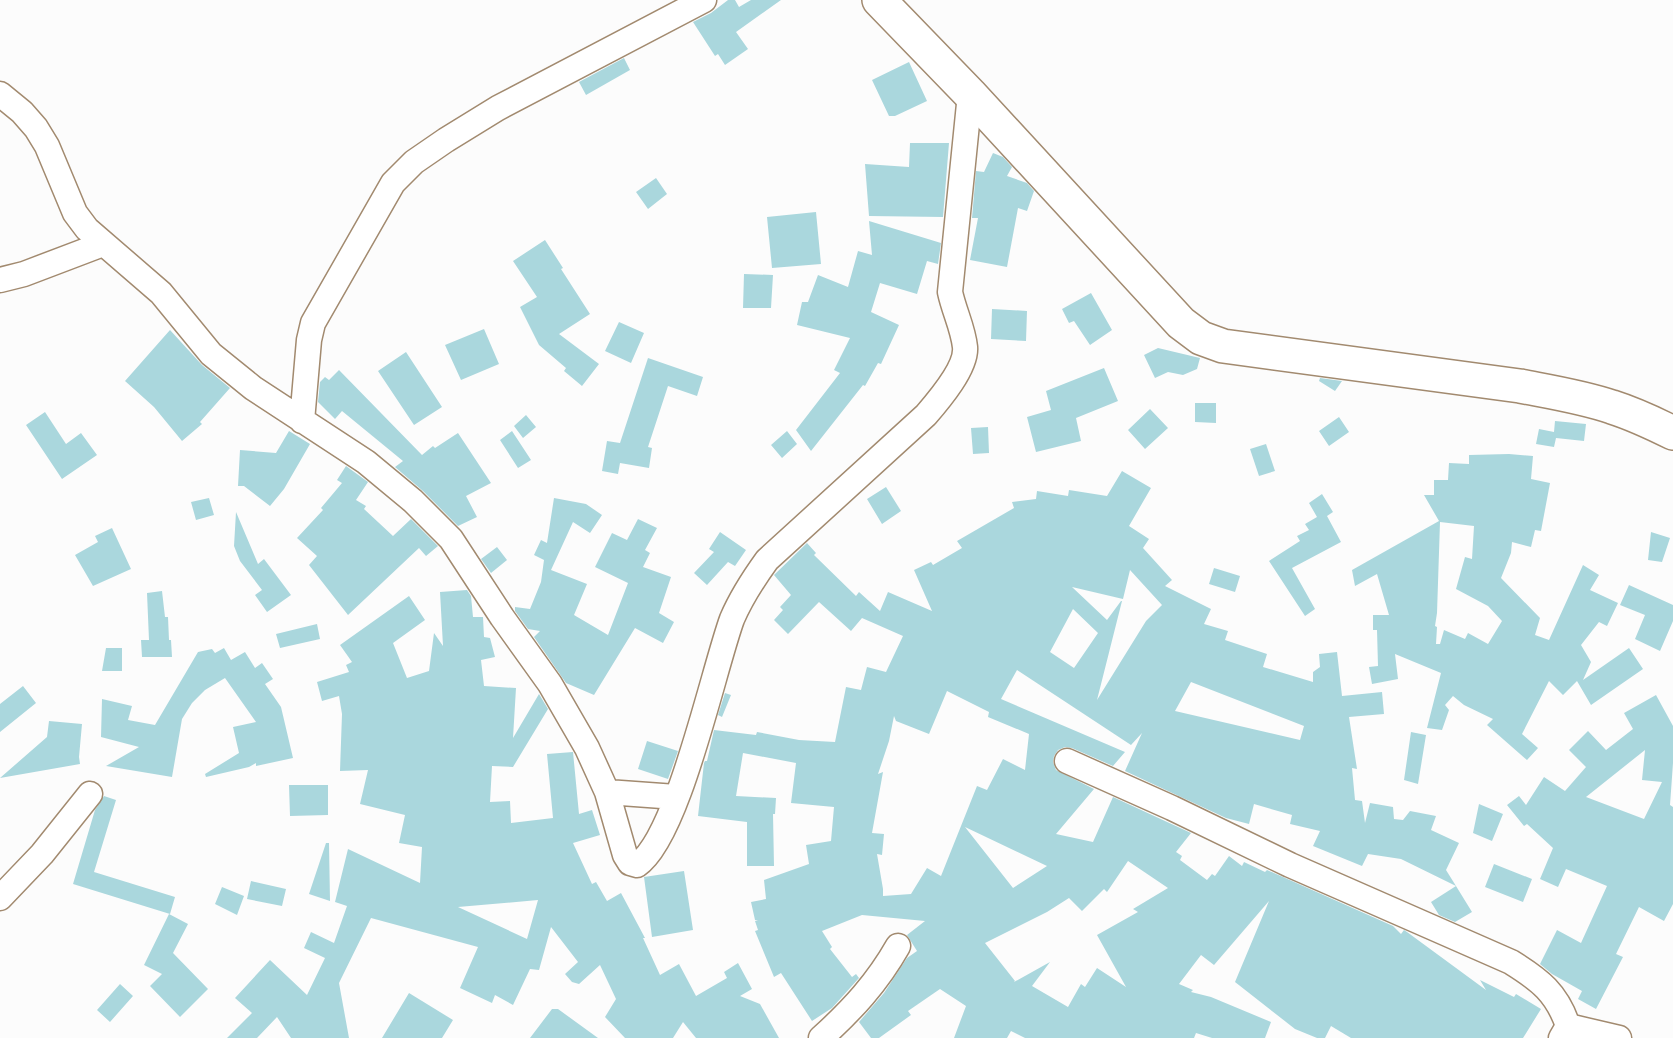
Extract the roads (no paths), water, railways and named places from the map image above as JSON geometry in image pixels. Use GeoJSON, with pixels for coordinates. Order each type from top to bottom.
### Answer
{"type":"FeatureCollection","features":[{"type":"Feature","properties":{"kind":"street"},"geometry":{"type":"LineString","coordinates":[[302,421],[309,340],[313,323],[393,183],[414,162],[498,108],[704,0]]}},
{"type":"Feature","properties":{"kind":"street"},"geometry":{"type":"LineString","coordinates":[[879,0],[970,94],[1174,316],[1202,338],[1223,346],[1520,386],[1556,393],[1610,406],[1641,417],[1673,433]]}},
{"type":"Feature","properties":{"kind":"street"},"geometry":{"type":"LineString","coordinates":[[0,94],[22,112],[36,128],[47,146],[75,213],[103,244],[161,293],[211,354],[254,388],[366,462],[413,501],[451,539],[502,617],[550,684],[587,748],[607,792],[625,855],[630,862],[637,865],[644,861],[662,834],[733,618],[750,583],[767,560],[926,415],[943,395],[963,361],[966,350],[950,292],[970,94]]}},
{"type":"Feature","properties":{"kind":"street"},"geometry":{"type":"LineString","coordinates":[[0,280],[24,274],[103,244]]}},
{"type":"Feature","properties":{"kind":"street"},"geometry":{"type":"LineString","coordinates":[[1068,761],[1290,865],[1511,962],[1531,974],[1549,991],[1561,1007],[1565,1032],[1619,1038]]}},
{"type":"Feature","properties":{"kind":"street"},"geometry":{"type":"LineString","coordinates":[[607,792],[676,797]]}},
{"type":"Feature","properties":{"kind":"street"},"geometry":{"type":"LineString","coordinates":[[0,898],[42,854],[90,794]]}},
{"type":"Feature","properties":{"kind":"street"},"geometry":{"type":"LineString","coordinates":[[821,1038],[860,1000],[884,972],[898,946]]}}]}
